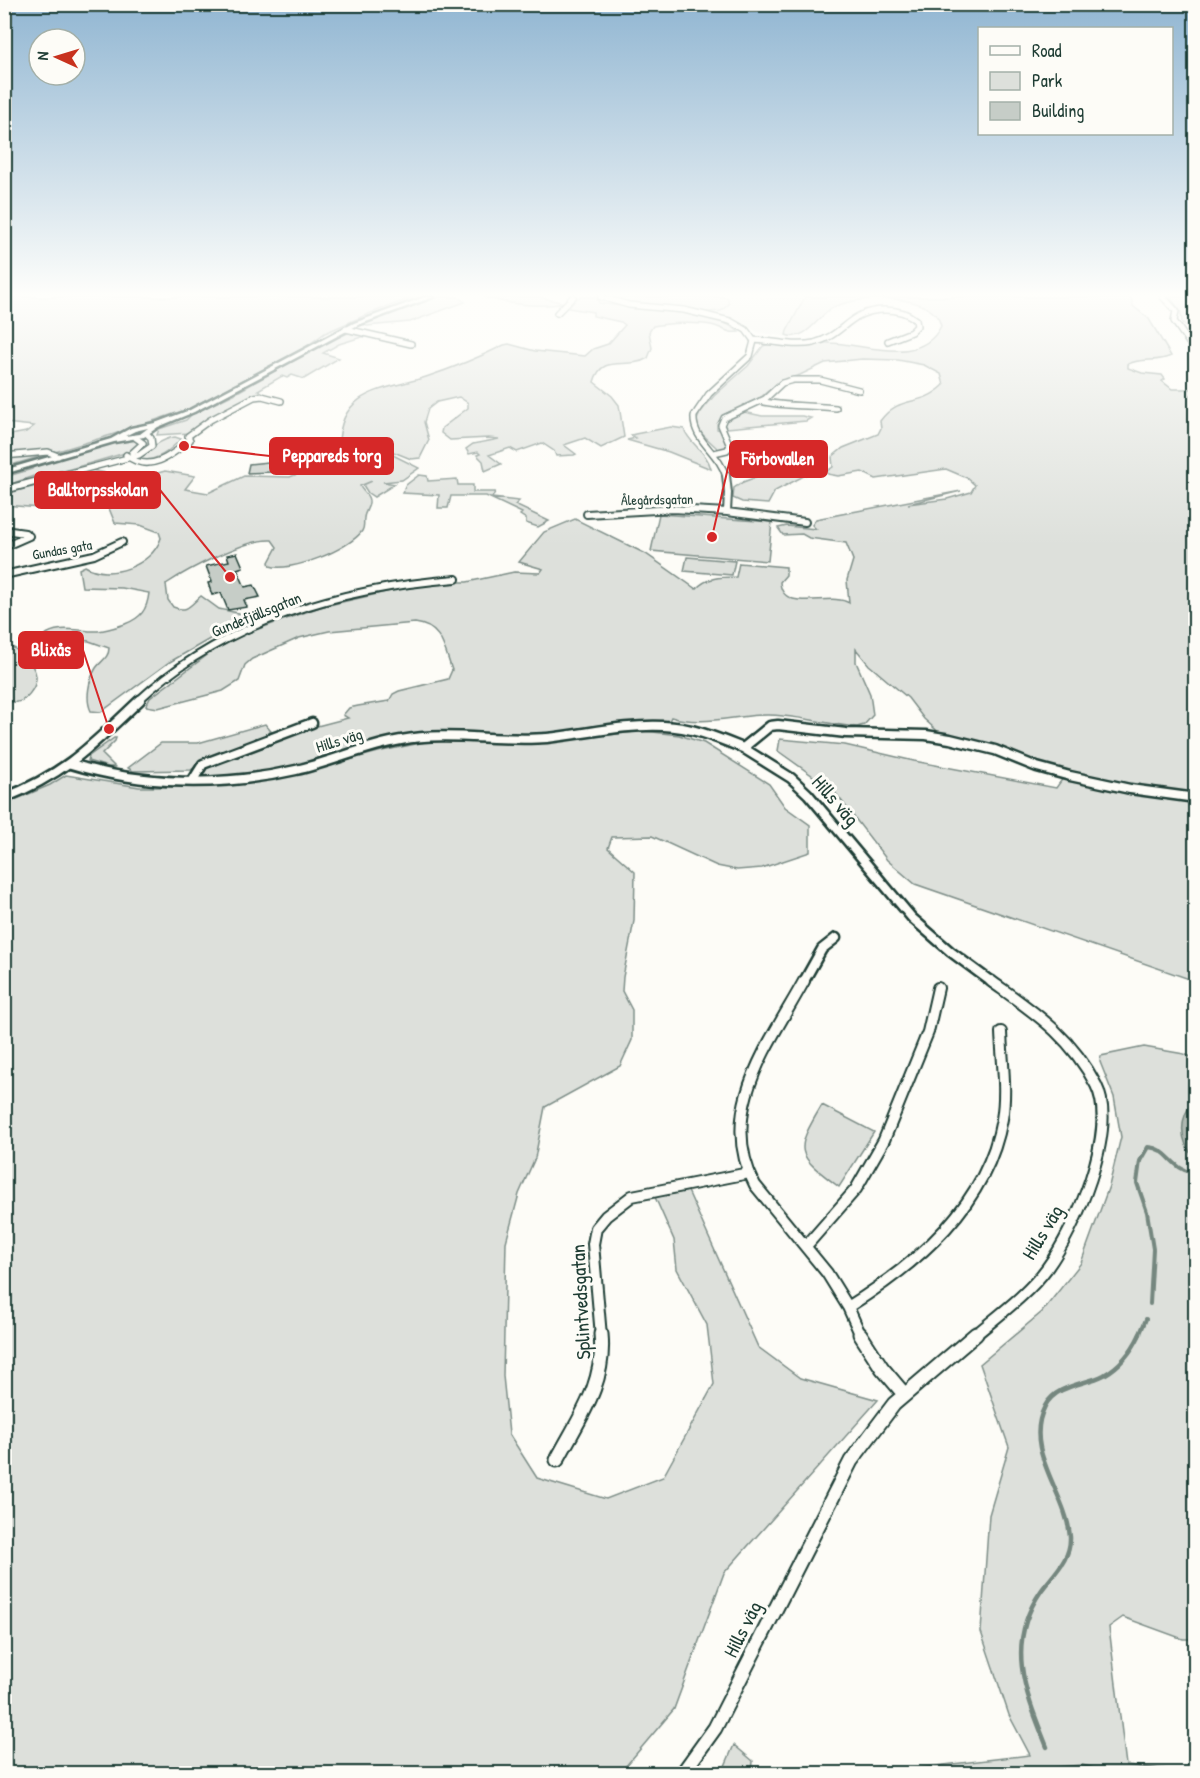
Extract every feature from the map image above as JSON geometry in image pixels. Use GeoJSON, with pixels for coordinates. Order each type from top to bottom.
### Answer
{"type":"FeatureCollection","features":[{"type":"Feature","properties":{"kind":"street"},"geometry":{"type":"LineString","coordinates":[[4,472],[146,432],[216,400],[253,380]]}},
{"type":"Feature","properties":{"kind":"street"},"geometry":{"type":"LineString","coordinates":[[726,380],[702,403],[694,415],[693,425],[697,435],[721,463],[729,501],[727,512]]}},
{"type":"Feature","properties":{"kind":"street"},"geometry":{"type":"LineString","coordinates":[[714,453],[727,450],[730,446],[721,426],[722,420],[760,401],[782,383],[793,380]]}},
{"type":"Feature","properties":{"kind":"street"},"geometry":{"type":"LineString","coordinates":[[819,380],[859,390]]}},
{"type":"Feature","properties":{"kind":"street"},"geometry":{"type":"LineString","coordinates":[[128,456],[142,464],[164,461],[190,440],[188,436],[204,423],[254,397],[262,396],[281,401]]}},
{"type":"Feature","properties":{"kind":"street"},"geometry":{"type":"LineString","coordinates":[[760,401],[772,404],[802,404],[836,408]]}},
{"type":"Feature","properties":{"kind":"street"},"geometry":{"type":"LineString","coordinates":[[4,490],[146,452],[152,446],[151,438],[146,432]]}},
{"type":"Feature","properties":{"kind":"street"},"geometry":{"type":"LineString","coordinates":[[128,456],[142,446],[143,442],[132,435]]}},
{"type":"Feature","properties":{"kind":"street"},"geometry":{"type":"LineString","coordinates":[[4,456],[48,452],[58,456]]}},
{"type":"Feature","properties":{"kind":"street","name":"Ålegårdsgatan"},"geometry":{"type":"LineString","coordinates":[[587,514],[673,509],[727,512],[805,522]]}},
{"type":"Feature","properties":{"kind":"street","name":"Gundas gata"},"geometry":{"type":"LineString","coordinates":[[4,530],[25,533],[28,536],[4,547]]}},
{"type":"Feature","properties":{"kind":"street","name":"Gundas gata"},"geometry":{"type":"LineString","coordinates":[[4,575],[35,566],[94,556],[122,542]]}},
{"type":"Feature","properties":{"kind":"street","name":"Gundefjällsgatan"},"geometry":{"type":"LineString","coordinates":[[4,798],[37,784],[71,764],[167,676],[232,636],[282,615],[355,594],[419,582],[456,579]]}},
{"type":"Feature","properties":{"kind":"street"},"geometry":{"type":"LineString","coordinates":[[71,764],[100,774],[121,778],[193,780],[203,764],[312,723]]}},
{"type":"Feature","properties":{"kind":"street"},"geometry":{"type":"LineString","coordinates":[[743,748],[774,725],[846,733],[926,735],[995,750],[1037,767],[1070,776],[1130,789],[1196,798]]}},
{"type":"Feature","properties":{"kind":"street","name":"Hills väg"},"geometry":{"type":"LineString","coordinates":[[193,780],[240,779],[293,771],[387,743],[432,736],[526,739],[665,726],[716,737],[743,748],[791,777],[808,794],[912,918],[951,952],[1048,1023],[1069,1043],[1091,1077],[1101,1101],[1104,1126],[1086,1192],[1071,1230],[1046,1269],[1015,1301],[904,1394],[887,1412],[851,1461],[714,1728],[682,1773]]}},
{"type":"Feature","properties":{"kind":"street"},"geometry":{"type":"LineString","coordinates":[[836,938],[822,949],[802,981],[752,1075],[743,1097],[739,1123],[742,1151],[749,1173],[774,1210],[807,1245],[848,1307],[862,1339],[880,1366],[904,1394]]}},
{"type":"Feature","properties":{"kind":"street"},"geometry":{"type":"LineString","coordinates":[[807,1245],[856,1189],[884,1140],[928,1032],[938,988]]}},
{"type":"Feature","properties":{"kind":"street"},"geometry":{"type":"LineString","coordinates":[[848,1307],[880,1288],[925,1251],[959,1215],[975,1192],[996,1144],[1002,1119],[1004,1094],[1000,1032]]}},
{"type":"Feature","properties":{"kind":"street","name":"Splintvedsgatan"},"geometry":{"type":"LineString","coordinates":[[557,1460],[594,1393],[600,1375],[602,1345],[593,1244],[596,1228],[606,1216],[632,1196],[749,1173]]}},
{"type":"Feature","properties":{"kind":"green space"},"geometry":{"type":"Polygon","coordinates":[[[5,380],[243,380],[188,409],[5,467],[5,436],[26,432],[34,426],[5,423],[5,380]]]}},
{"type":"Feature","properties":{"kind":"green space"},"geometry":{"type":"Polygon","coordinates":[[[259,380],[275,380],[258,390],[262,392],[190,433],[157,435],[159,429],[186,420],[192,414],[259,380]]]}},
{"type":"Feature","properties":{"kind":"green space"},"geometry":{"type":"Polygon","coordinates":[[[415,380],[595,380],[594,382],[612,396],[619,405],[624,437],[601,448],[585,438],[564,445],[576,454],[574,455],[556,456],[554,451],[542,443],[517,452],[510,448],[489,455],[501,464],[485,471],[483,461],[477,455],[480,454],[478,452],[469,454],[466,449],[473,444],[499,439],[450,440],[441,433],[442,428],[468,408],[468,403],[459,397],[437,402],[428,409],[424,422],[429,440],[420,458],[411,459],[379,448],[419,468],[402,480],[383,482],[395,484],[374,497],[363,485],[372,481],[360,486],[368,497],[369,503],[364,516],[363,529],[355,538],[319,558],[305,563],[279,567],[270,566],[269,562],[277,547],[272,540],[248,544],[218,556],[166,584],[168,600],[173,607],[186,609],[201,596],[219,609],[245,616],[243,620],[168,663],[101,712],[91,711],[88,695],[91,678],[108,654],[109,648],[89,641],[44,636],[49,632],[62,629],[105,630],[125,624],[139,616],[145,609],[149,593],[122,588],[82,587],[79,569],[85,566],[106,572],[129,568],[149,556],[156,548],[161,538],[159,532],[140,525],[115,523],[108,506],[40,508],[5,505],[5,493],[91,470],[137,479],[165,471],[195,476],[185,489],[208,493],[244,476],[290,477],[322,464],[342,463],[342,454],[337,448],[342,446],[339,444],[341,426],[347,412],[356,402],[381,389],[415,380]]]}},
{"type":"Feature","properties":{"kind":"green space"},"geometry":{"type":"Polygon","coordinates":[[[732,380],[783,380],[761,397],[723,415],[717,424],[717,429],[725,437],[726,448],[718,449],[699,431],[697,420],[700,413],[714,396],[732,380]]]}},
{"type":"Feature","properties":{"kind":"green space"},"geometry":{"type":"Polygon","coordinates":[[[943,380],[1164,380],[1162,381],[1172,389],[1195,389],[1191,395],[1196,401],[1195,981],[915,884],[887,860],[834,791],[778,751],[780,739],[845,745],[914,761],[1056,788],[1066,774],[942,735],[924,719],[908,698],[869,665],[856,649],[856,662],[870,694],[873,715],[864,725],[857,727],[769,715],[698,721],[671,717],[668,723],[523,736],[439,732],[286,769],[222,777],[204,775],[204,770],[214,764],[302,730],[348,718],[343,715],[349,708],[389,701],[393,694],[399,691],[448,679],[452,670],[441,639],[431,629],[415,623],[329,631],[299,638],[252,659],[245,665],[239,681],[223,691],[158,708],[146,706],[150,698],[214,650],[244,634],[320,607],[430,582],[467,582],[514,572],[540,573],[543,569],[519,562],[544,532],[575,519],[646,554],[696,589],[709,580],[736,577],[739,563],[786,567],[786,575],[780,582],[783,592],[789,598],[831,599],[849,603],[847,580],[853,560],[846,543],[809,538],[802,534],[783,535],[778,528],[787,526],[816,529],[812,525],[816,519],[961,491],[908,504],[947,499],[971,492],[975,485],[967,478],[946,469],[876,479],[862,472],[838,476],[828,474],[827,471],[833,467],[832,457],[843,448],[878,434],[881,428],[880,421],[888,412],[895,407],[926,397],[944,385],[943,380]]]}},
{"type":"Feature","properties":{"kind":"green space"},"geometry":{"type":"Polygon","coordinates":[[[744,412],[762,416],[811,418],[806,421],[727,428],[724,425],[725,420],[744,412]]]}},
{"type":"Feature","properties":{"kind":"green space"},"geometry":{"type":"Polygon","coordinates":[[[671,427],[684,429],[706,457],[711,469],[669,452],[627,440],[636,438],[631,435],[671,427]]]}},
{"type":"Feature","properties":{"kind":"green space"},"geometry":{"type":"Polygon","coordinates":[[[175,437],[181,439],[162,455],[140,460],[154,446],[175,437]]]}},
{"type":"Feature","properties":{"kind":"green space"},"geometry":{"type":"Polygon","coordinates":[[[121,439],[133,439],[141,443],[135,449],[125,453],[60,472],[42,473],[5,486],[5,477],[121,439]]]}},
{"type":"Feature","properties":{"kind":"green space"},"geometry":{"type":"Polygon","coordinates":[[[419,475],[427,476],[428,481],[457,479],[458,485],[473,485],[473,492],[495,492],[492,498],[519,501],[515,505],[549,521],[538,527],[526,523],[526,519],[520,515],[522,513],[486,496],[451,496],[448,508],[438,508],[439,495],[402,493],[406,485],[419,475]]]}},
{"type":"Feature","properties":{"kind":"green space"},"geometry":{"type":"Polygon","coordinates":[[[759,476],[804,476],[775,491],[768,504],[742,502],[733,498],[734,488],[759,476]]]}},
{"type":"Feature","properties":{"kind":"green space"},"geometry":{"type":"Polygon","coordinates":[[[659,514],[772,522],[768,561],[651,551],[659,514]]]}},
{"type":"Feature","properties":{"kind":"green space"},"geometry":{"type":"Polygon","coordinates":[[[687,557],[735,561],[732,575],[684,571],[687,557]]]}},
{"type":"Feature","properties":{"kind":"green space"},"geometry":{"type":"Polygon","coordinates":[[[5,645],[24,656],[35,671],[35,685],[26,698],[17,702],[5,699],[5,645]]]}},
{"type":"Feature","properties":{"kind":"green space"},"geometry":{"type":"Polygon","coordinates":[[[265,724],[274,735],[204,760],[191,770],[133,771],[128,768],[161,743],[198,743],[265,724]]]}},
{"type":"Feature","properties":{"kind":"green space"},"geometry":{"type":"Polygon","coordinates":[[[644,731],[679,735],[704,743],[769,784],[785,807],[810,825],[810,852],[762,868],[737,870],[717,866],[652,836],[612,837],[608,848],[635,872],[634,921],[622,991],[632,1010],[632,1040],[620,1066],[545,1107],[535,1158],[519,1194],[506,1242],[503,1376],[509,1434],[537,1478],[606,1499],[663,1477],[714,1384],[707,1325],[677,1269],[674,1240],[655,1197],[688,1191],[758,1347],[800,1378],[878,1400],[724,1573],[674,1709],[620,1773],[5,1774],[5,804],[50,785],[66,775],[139,787],[205,787],[293,775],[382,751],[430,741],[528,744],[644,731]]]}},
{"type":"Feature","properties":{"kind":"green space"},"geometry":{"type":"Polygon","coordinates":[[[116,738],[115,741],[102,754],[115,767],[88,761],[89,756],[116,738]]]}},
{"type":"Feature","properties":{"kind":"green space"},"geometry":{"type":"Polygon","coordinates":[[[1144,1047],[1184,1054],[1196,1059],[1195,1639],[1183,1639],[1123,1617],[1109,1627],[1126,1765],[1195,1773],[904,1774],[910,1769],[1030,1755],[1009,1715],[981,1632],[989,1515],[1009,1447],[980,1364],[1042,1312],[1081,1263],[1109,1186],[1121,1137],[1114,1097],[1100,1062],[1101,1056],[1144,1047]]]}},
{"type":"Feature","properties":{"kind":"green space"},"geometry":{"type":"Polygon","coordinates":[[[822,1105],[874,1132],[839,1187],[814,1167],[804,1152],[803,1143],[806,1133],[822,1105]]]}},
{"type":"Feature","properties":{"kind":"green space"},"geometry":{"type":"Polygon","coordinates":[[[734,1745],[753,1761],[752,1773],[722,1773],[734,1745]]]}},
{"type":"Feature","properties":{"kind":"shaded area"},"geometry":{"type":"Polygon","coordinates":[[[1195,1100],[1195,1159],[1183,1137],[1183,1121],[1195,1100]]]}},
{"type":"Feature","properties":{"kind":"shaded area"},"geometry":{"type":"Polygon","coordinates":[[[1082,1765],[1115,1773],[1031,1773],[1057,1767],[1082,1765]]]}},
{"type":"Feature","properties":{"kind":"building"},"geometry":{"type":"Polygon","coordinates":[[[297,459],[297,471],[247,473],[249,464],[297,459]]]}},
{"type":"Feature","properties":{"kind":"building"},"geometry":{"type":"Polygon","coordinates":[[[237,553],[243,567],[237,569],[245,587],[254,585],[260,597],[244,600],[247,607],[228,610],[221,593],[212,595],[208,583],[212,582],[206,566],[229,561],[227,555],[237,553]]]}},
{"type":"Feature","properties":{"kind":"waterway"},"geometry":{"type":"LineString","coordinates":[[1150,1304],[1153,1249],[1147,1212],[1137,1183],[1140,1161],[1148,1147],[1155,1148],[1179,1167],[1191,1172]]}},
{"type":"Feature","properties":{"kind":"waterway"},"geometry":{"type":"LineString","coordinates":[[1139,1335],[1146,1319]]}},
{"type":"Feature","properties":{"kind":"waterway"},"geometry":{"type":"LineString","coordinates":[[1047,1747],[1026,1689],[1021,1650],[1023,1631],[1030,1611],[1041,1591],[1056,1573],[1068,1553],[1070,1537],[1062,1504],[1042,1456],[1039,1423],[1050,1399],[1064,1389],[1110,1371],[1125,1357],[1139,1335]]}},
{"type":"Feature","properties":{"kind":"place","name":"Peppareds torg"},"geometry":{"type":"Point","coordinates":[184,446]}},
{"type":"Feature","properties":{"kind":"place","name":"Förbovallen"},"geometry":{"type":"Point","coordinates":[712,537]}},
{"type":"Feature","properties":{"kind":"place","name":"Balltorpsskolan"},"geometry":{"type":"Point","coordinates":[230,577]}},
{"type":"Feature","properties":{"kind":"place","name":"Blixås"},"geometry":{"type":"Point","coordinates":[109,729]}}]}
